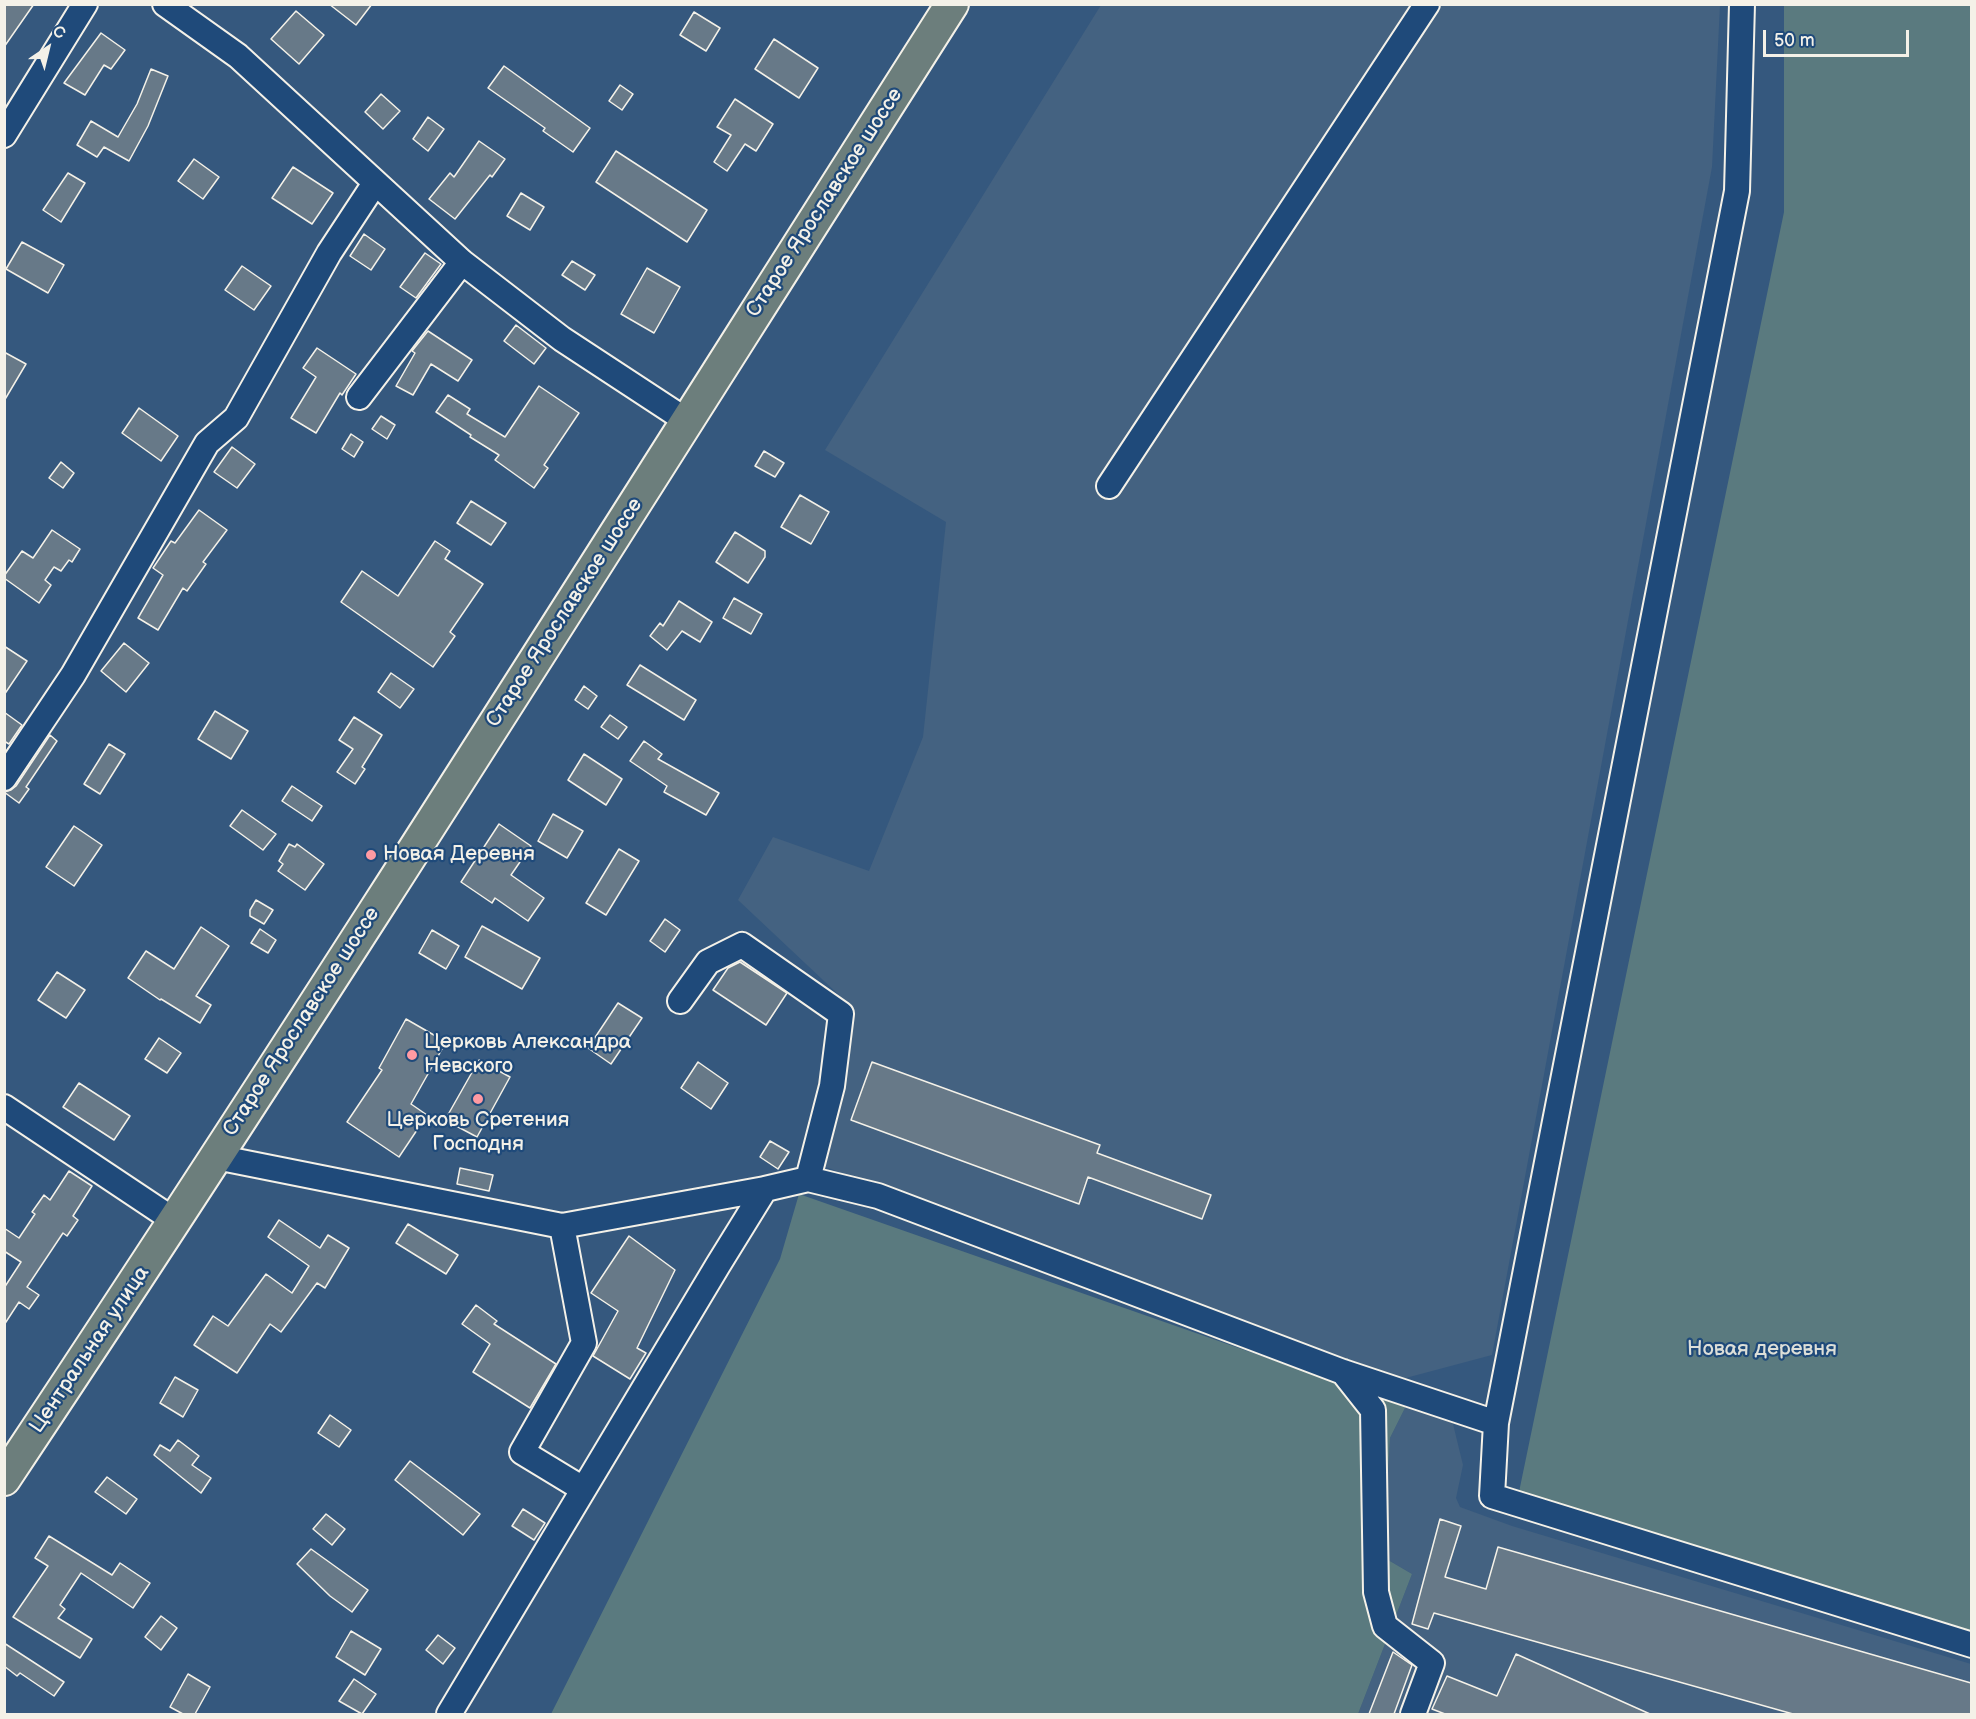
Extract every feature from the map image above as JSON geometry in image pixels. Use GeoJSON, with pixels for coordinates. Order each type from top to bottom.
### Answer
{"type":"FeatureCollection","features":[{"type":"Feature","properties":{"kind":"main road","name":"Старое Ярославское шоссе"},"geometry":{"type":"LineString","coordinates":[[175,1221],[559,625],[952,4]]}},
{"type":"Feature","properties":{"kind":"main road","name":"Центральная улица"},"geometry":{"type":"LineString","coordinates":[[4,1479],[175,1221]]}},
{"type":"Feature","properties":{"kind":"street"},"geometry":{"type":"LineString","coordinates":[[4,135],[85,4]]}},
{"type":"Feature","properties":{"kind":"street"},"geometry":{"type":"LineString","coordinates":[[165,4],[238,56],[462,262],[562,339],[687,421]]}},
{"type":"Feature","properties":{"kind":"street"},"geometry":{"type":"LineString","coordinates":[[1109,486],[1427,4]]}},
{"type":"Feature","properties":{"kind":"street"},"geometry":{"type":"LineString","coordinates":[[1742,4],[1737,191],[1496,1423],[1492,1496],[1971,1645]]}},
{"type":"Feature","properties":{"kind":"street"},"geometry":{"type":"LineString","coordinates":[[4,778],[74,675],[207,443],[236,418],[329,253],[375,183]]}},
{"type":"Feature","properties":{"kind":"street"},"geometry":{"type":"LineString","coordinates":[[359,397],[462,262]]}},
{"type":"Feature","properties":{"kind":"street"},"geometry":{"type":"LineString","coordinates":[[680,1001],[708,962],[742,945],[841,1014],[832,1086],[808,1179]]}},
{"type":"Feature","properties":{"kind":"street"},"geometry":{"type":"LineString","coordinates":[[4,1107],[175,1221]]}},
{"type":"Feature","properties":{"kind":"street"},"geometry":{"type":"LineString","coordinates":[[216,1157],[562,1226],[808,1179],[878,1196],[1342,1372],[1496,1423]]}},
{"type":"Feature","properties":{"kind":"street"},"geometry":{"type":"LineString","coordinates":[[449,1714],[765,1189]]}},
{"type":"Feature","properties":{"kind":"street"},"geometry":{"type":"LineString","coordinates":[[562,1226],[584,1343],[522,1452],[583,1489]]}},
{"type":"Feature","properties":{"kind":"street"},"geometry":{"type":"LineString","coordinates":[[1342,1372],[1373,1410],[1376,1592],[1385,1626],[1432,1663],[1413,1714]]}},
{"type":"Feature","properties":{"kind":"shaded area"},"geometry":{"type":"Polygon","coordinates":[[[1101,5],[1720,5],[1712,167],[1492,1355],[1402,1379],[804,1159],[840,996],[738,900],[773,837],[869,871],[923,737],[946,522],[825,450],[1101,5]]]}},
{"type":"Feature","properties":{"kind":"shaded area"},"geometry":{"type":"Polygon","coordinates":[[[1409,1400],[1453,1424],[1463,1465],[1456,1498],[1460,1507],[1512,1526],[1971,1664],[1971,1714],[1358,1714],[1412,1574],[1383,1557],[1390,1438],[1409,1400]]]}},
{"type":"Feature","properties":{"kind":"green space","name":"Новая деревня"},"geometry":{"type":"Polygon","coordinates":[[[1784,5],[1971,5],[1971,1638],[1519,1492],[1784,212],[1784,5]]]}},
{"type":"Feature","properties":{"kind":"green space"},"geometry":{"type":"Polygon","coordinates":[[[799,1194],[1330,1380],[1409,1400],[1390,1438],[1383,1557],[1412,1574],[1358,1714],[551,1714],[780,1259],[799,1194]]]}},
{"type":"Feature","properties":{"kind":"building"},"geometry":{"type":"Polygon","coordinates":[[[4,4],[34,4],[4,47],[4,4]]]}},
{"type":"Feature","properties":{"kind":"building"},"geometry":{"type":"Polygon","coordinates":[[[329,4],[372,4],[356,25],[329,4]]]}},
{"type":"Feature","properties":{"kind":"building"},"geometry":{"type":"Polygon","coordinates":[[[296,11],[324,35],[299,64],[271,39],[296,11]]]}},
{"type":"Feature","properties":{"kind":"building"},"geometry":{"type":"Polygon","coordinates":[[[694,12],[720,28],[706,51],[680,35],[694,12]]]}},
{"type":"Feature","properties":{"kind":"building"},"geometry":{"type":"Polygon","coordinates":[[[101,33],[125,50],[111,69],[104,65],[85,95],[64,83],[101,33]]]}},
{"type":"Feature","properties":{"kind":"building"},"geometry":{"type":"Polygon","coordinates":[[[774,39],[818,68],[799,98],[755,69],[774,39]]]}},
{"type":"Feature","properties":{"kind":"building"},"geometry":{"type":"Polygon","coordinates":[[[504,66],[590,128],[573,152],[543,131],[545,128],[488,88],[504,66]]]}},
{"type":"Feature","properties":{"kind":"building"},"geometry":{"type":"Polygon","coordinates":[[[151,69],[168,76],[148,126],[129,161],[104,147],[97,157],[77,145],[91,121],[118,137],[137,104],[151,69]]]}},
{"type":"Feature","properties":{"kind":"building"},"geometry":{"type":"Polygon","coordinates":[[[620,85],[633,94],[622,110],[609,101],[620,85]]]}},
{"type":"Feature","properties":{"kind":"building"},"geometry":{"type":"Polygon","coordinates":[[[381,94],[400,111],[383,129],[365,112],[381,94]]]}},
{"type":"Feature","properties":{"kind":"building"},"geometry":{"type":"Polygon","coordinates":[[[735,99],[773,124],[756,151],[745,144],[727,171],[714,162],[731,135],[717,127],[735,99]]]}},
{"type":"Feature","properties":{"kind":"building"},"geometry":{"type":"Polygon","coordinates":[[[428,117],[444,129],[428,151],[413,139],[428,117]]]}},
{"type":"Feature","properties":{"kind":"building"},"geometry":{"type":"Polygon","coordinates":[[[479,141],[505,159],[455,219],[429,199],[450,173],[454,177],[479,141]]]}},
{"type":"Feature","properties":{"kind":"building"},"geometry":{"type":"Polygon","coordinates":[[[616,151],[707,210],[687,242],[596,182],[616,151]]]}},
{"type":"Feature","properties":{"kind":"building"},"geometry":{"type":"Polygon","coordinates":[[[194,159],[219,177],[203,199],[178,181],[194,159]]]}},
{"type":"Feature","properties":{"kind":"building"},"geometry":{"type":"Polygon","coordinates":[[[293,167],[333,193],[312,224],[272,198],[293,167]]]}},
{"type":"Feature","properties":{"kind":"building"},"geometry":{"type":"Polygon","coordinates":[[[68,173],[85,183],[61,222],[43,210],[68,173]]]}},
{"type":"Feature","properties":{"kind":"building"},"geometry":{"type":"Polygon","coordinates":[[[521,193],[544,207],[530,230],[507,216],[521,193]]]}},
{"type":"Feature","properties":{"kind":"building"},"geometry":{"type":"Polygon","coordinates":[[[364,234],[385,249],[371,270],[350,256],[364,234]]]}},
{"type":"Feature","properties":{"kind":"building"},"geometry":{"type":"Polygon","coordinates":[[[22,242],[64,265],[48,293],[6,269],[22,242]]]}},
{"type":"Feature","properties":{"kind":"building"},"geometry":{"type":"Polygon","coordinates":[[[425,253],[441,264],[416,298],[400,287],[425,253]]]}},
{"type":"Feature","properties":{"kind":"building"},"geometry":{"type":"Polygon","coordinates":[[[572,261],[595,275],[585,290],[562,275],[572,261]]]}},
{"type":"Feature","properties":{"kind":"building"},"geometry":{"type":"Polygon","coordinates":[[[242,266],[271,286],[254,310],[225,290],[242,266]]]}},
{"type":"Feature","properties":{"kind":"building"},"geometry":{"type":"Polygon","coordinates":[[[647,268],[680,287],[654,333],[621,314],[647,268]]]}},
{"type":"Feature","properties":{"kind":"building"},"geometry":{"type":"Polygon","coordinates":[[[516,325],[546,348],[534,364],[504,341],[516,325]]]}},
{"type":"Feature","properties":{"kind":"building"},"geometry":{"type":"Polygon","coordinates":[[[428,331],[472,360],[458,381],[431,364],[413,395],[396,386],[415,353],[412,351],[428,331]]]}},
{"type":"Feature","properties":{"kind":"building"},"geometry":{"type":"Polygon","coordinates":[[[317,348],[356,374],[342,395],[340,393],[316,433],[291,418],[316,377],[303,368],[317,348]]]}},
{"type":"Feature","properties":{"kind":"building"},"geometry":{"type":"Polygon","coordinates":[[[4,352],[26,364],[4,401],[4,352]]]}},
{"type":"Feature","properties":{"kind":"building"},"geometry":{"type":"Polygon","coordinates":[[[539,386],[579,413],[544,465],[548,468],[534,488],[495,460],[499,455],[436,412],[448,395],[470,409],[467,414],[505,437],[539,386]]]}},
{"type":"Feature","properties":{"kind":"building"},"geometry":{"type":"Polygon","coordinates":[[[139,408],[178,436],[161,461],[122,433],[139,408]]]}},
{"type":"Feature","properties":{"kind":"building"},"geometry":{"type":"Polygon","coordinates":[[[381,416],[395,425],[387,439],[372,429],[381,416]]]}},
{"type":"Feature","properties":{"kind":"building"},"geometry":{"type":"Polygon","coordinates":[[[351,434],[363,442],[354,457],[342,449],[351,434]]]}},
{"type":"Feature","properties":{"kind":"building"},"geometry":{"type":"Polygon","coordinates":[[[232,447],[255,464],[237,488],[214,472],[232,447]]]}},
{"type":"Feature","properties":{"kind":"building"},"geometry":{"type":"Polygon","coordinates":[[[764,451],[784,463],[775,477],[755,466],[764,451]]]}},
{"type":"Feature","properties":{"kind":"building"},"geometry":{"type":"Polygon","coordinates":[[[61,462],[74,473],[63,488],[49,478],[61,462]]]}},
{"type":"Feature","properties":{"kind":"building"},"geometry":{"type":"Polygon","coordinates":[[[800,495],[829,512],[811,544],[781,527],[800,495]]]}},
{"type":"Feature","properties":{"kind":"building"},"geometry":{"type":"Polygon","coordinates":[[[471,501],[506,523],[491,545],[457,523],[471,501]]]}},
{"type":"Feature","properties":{"kind":"building"},"geometry":{"type":"Polygon","coordinates":[[[199,510],[227,530],[203,562],[206,564],[187,591],[183,588],[158,630],[138,618],[163,575],[153,568],[171,541],[175,543],[199,510]]]}},
{"type":"Feature","properties":{"kind":"building"},"geometry":{"type":"Polygon","coordinates":[[[52,530],[80,549],[72,562],[69,560],[61,571],[54,567],[45,580],[51,585],[39,603],[4,576],[22,551],[33,558],[52,530]]]}},
{"type":"Feature","properties":{"kind":"building"},"geometry":{"type":"Polygon","coordinates":[[[735,532],[765,551],[765,557],[748,583],[716,562],[735,532]]]}},
{"type":"Feature","properties":{"kind":"building"},"geometry":{"type":"Polygon","coordinates":[[[435,541],[450,551],[445,559],[483,584],[450,632],[455,636],[433,667],[341,602],[362,571],[398,596],[435,541]]]}},
{"type":"Feature","properties":{"kind":"building"},"geometry":{"type":"Polygon","coordinates":[[[734,598],[762,614],[751,634],[723,618],[734,598]]]}},
{"type":"Feature","properties":{"kind":"building"},"geometry":{"type":"Polygon","coordinates":[[[679,601],[712,622],[700,642],[682,631],[667,650],[650,636],[660,623],[663,626],[679,601]]]}},
{"type":"Feature","properties":{"kind":"building"},"geometry":{"type":"Polygon","coordinates":[[[124,643],[149,663],[126,692],[101,671],[124,643]]]}},
{"type":"Feature","properties":{"kind":"building"},"geometry":{"type":"Polygon","coordinates":[[[4,646],[27,661],[4,695],[4,646]]]}},
{"type":"Feature","properties":{"kind":"building"},"geometry":{"type":"Polygon","coordinates":[[[640,665],[696,700],[684,720],[627,685],[640,665]]]}},
{"type":"Feature","properties":{"kind":"building"},"geometry":{"type":"Polygon","coordinates":[[[391,673],[414,689],[400,708],[378,692],[391,673]]]}},
{"type":"Feature","properties":{"kind":"building"},"geometry":{"type":"Polygon","coordinates":[[[584,686],[597,696],[588,709],[575,700],[584,686]]]}},
{"type":"Feature","properties":{"kind":"building"},"geometry":{"type":"Polygon","coordinates":[[[215,711],[248,731],[231,759],[198,739],[215,711]]]}},
{"type":"Feature","properties":{"kind":"building"},"geometry":{"type":"Polygon","coordinates":[[[4,712],[22,725],[9,744],[4,741],[4,712]]]}},
{"type":"Feature","properties":{"kind":"building"},"geometry":{"type":"Polygon","coordinates":[[[610,715],[627,727],[618,739],[601,727],[610,715]]]}},
{"type":"Feature","properties":{"kind":"building"},"geometry":{"type":"Polygon","coordinates":[[[354,717],[382,735],[362,767],[365,769],[355,784],[337,772],[353,749],[339,740],[354,717]]]}},
{"type":"Feature","properties":{"kind":"building"},"geometry":{"type":"Polygon","coordinates":[[[50,735],[57,741],[26,787],[29,789],[19,803],[4,792],[16,786],[50,735]]]}},
{"type":"Feature","properties":{"kind":"building"},"geometry":{"type":"Polygon","coordinates":[[[644,741],[662,754],[658,759],[719,793],[706,815],[664,792],[667,786],[630,761],[644,741]]]}},
{"type":"Feature","properties":{"kind":"building"},"geometry":{"type":"Polygon","coordinates":[[[109,744],[125,754],[100,794],[84,784],[109,744]]]}},
{"type":"Feature","properties":{"kind":"building"},"geometry":{"type":"Polygon","coordinates":[[[584,754],[622,779],[606,805],[568,780],[584,754]]]}},
{"type":"Feature","properties":{"kind":"building"},"geometry":{"type":"Polygon","coordinates":[[[292,786],[322,806],[312,821],[282,801],[292,786]]]}},
{"type":"Feature","properties":{"kind":"building"},"geometry":{"type":"Polygon","coordinates":[[[242,810],[276,834],[263,850],[230,826],[242,810]]]}},
{"type":"Feature","properties":{"kind":"building"},"geometry":{"type":"Polygon","coordinates":[[[553,814],[583,831],[567,858],[538,841],[553,814]]]}},
{"type":"Feature","properties":{"kind":"building"},"geometry":{"type":"Polygon","coordinates":[[[499,824],[531,846],[511,875],[544,898],[528,921],[495,898],[492,903],[461,882],[499,824]]]}},
{"type":"Feature","properties":{"kind":"building"},"geometry":{"type":"Polygon","coordinates":[[[74,826],[102,845],[74,886],[46,867],[74,826]]]}},
{"type":"Feature","properties":{"kind":"building"},"geometry":{"type":"Polygon","coordinates":[[[289,844],[295,847],[297,844],[324,864],[305,890],[278,871],[283,864],[279,861],[289,844]]]}},
{"type":"Feature","properties":{"kind":"building"},"geometry":{"type":"Polygon","coordinates":[[[619,849],[639,861],[606,915],[586,903],[619,849]]]}},
{"type":"Feature","properties":{"kind":"building"},"geometry":{"type":"Polygon","coordinates":[[[256,900],[273,910],[264,924],[250,916],[250,910],[256,900]]]}},
{"type":"Feature","properties":{"kind":"building"},"geometry":{"type":"Polygon","coordinates":[[[665,919],[680,930],[665,952],[650,941],[665,919]]]}},
{"type":"Feature","properties":{"kind":"building"},"geometry":{"type":"Polygon","coordinates":[[[482,926],[540,958],[522,989],[465,957],[482,926]]]}},
{"type":"Feature","properties":{"kind":"building"},"geometry":{"type":"Polygon","coordinates":[[[201,927],[229,946],[196,996],[211,1005],[200,1023],[128,978],[146,951],[174,969],[201,927]]]}},
{"type":"Feature","properties":{"kind":"building"},"geometry":{"type":"Polygon","coordinates":[[[260,929],[276,940],[268,953],[251,943],[260,929]]]}},
{"type":"Feature","properties":{"kind":"building"},"geometry":{"type":"Polygon","coordinates":[[[432,930],[459,946],[446,969],[419,953],[432,930]]]}},
{"type":"Feature","properties":{"kind":"building"},"geometry":{"type":"Polygon","coordinates":[[[740,962],[787,993],[766,1025],[713,990],[728,968],[740,962]]]}},
{"type":"Feature","properties":{"kind":"building"},"geometry":{"type":"Polygon","coordinates":[[[57,972],[85,990],[66,1018],[38,1000],[57,972]]]}},
{"type":"Feature","properties":{"kind":"building"},"geometry":{"type":"Polygon","coordinates":[[[618,1003],[642,1018],[611,1064],[588,1048],[618,1003]]]}},
{"type":"Feature","properties":{"kind":"building"},"geometry":{"type":"Polygon","coordinates":[[[406,1019],[446,1042],[411,1104],[427,1115],[399,1157],[347,1122],[382,1070],[379,1068],[406,1019]]]}},
{"type":"Feature","properties":{"kind":"building"},"geometry":{"type":"Polygon","coordinates":[[[159,1038],[181,1053],[167,1073],[145,1059],[159,1038]]]}},
{"type":"Feature","properties":{"kind":"building","name":"Церковь Сретения Господня"},"geometry":{"type":"Polygon","coordinates":[[[479,1060],[510,1077],[477,1137],[445,1120],[479,1060]]]}},
{"type":"Feature","properties":{"kind":"building"},"geometry":{"type":"Polygon","coordinates":[[[698,1062],[728,1083],[711,1109],[681,1088],[698,1062]]]}},
{"type":"Feature","properties":{"kind":"building"},"geometry":{"type":"Polygon","coordinates":[[[872,1062],[1100,1145],[1097,1153],[1211,1195],[1202,1219],[1088,1177],[1079,1204],[851,1120],[872,1062]]]}},
{"type":"Feature","properties":{"kind":"building"},"geometry":{"type":"Polygon","coordinates":[[[79,1083],[130,1116],[114,1140],[63,1107],[79,1083]]]}},
{"type":"Feature","properties":{"kind":"building"},"geometry":{"type":"Polygon","coordinates":[[[770,1141],[789,1152],[778,1169],[760,1157],[770,1141]]]}},
{"type":"Feature","properties":{"kind":"building"},"geometry":{"type":"Polygon","coordinates":[[[460,1168],[493,1175],[489,1191],[457,1184],[460,1168]]]}},
{"type":"Feature","properties":{"kind":"building"},"geometry":{"type":"Polygon","coordinates":[[[69,1171],[92,1186],[73,1216],[78,1220],[67,1236],[63,1233],[27,1287],[39,1295],[29,1309],[19,1302],[4,1325],[4,1288],[21,1262],[4,1251],[4,1228],[19,1238],[35,1214],[32,1212],[44,1195],[50,1200],[69,1171]]]}},
{"type":"Feature","properties":{"kind":"building"},"geometry":{"type":"Polygon","coordinates":[[[279,1220],[320,1248],[328,1235],[349,1248],[325,1288],[317,1283],[281,1332],[270,1324],[237,1373],[194,1345],[213,1316],[228,1326],[266,1274],[292,1293],[309,1266],[268,1237],[279,1220]]]}},
{"type":"Feature","properties":{"kind":"building"},"geometry":{"type":"Polygon","coordinates":[[[408,1224],[458,1255],[446,1274],[396,1243],[408,1224]]]}},
{"type":"Feature","properties":{"kind":"building"},"geometry":{"type":"Polygon","coordinates":[[[629,1236],[675,1270],[637,1348],[646,1353],[630,1379],[593,1356],[618,1311],[591,1293],[629,1236]]]}},
{"type":"Feature","properties":{"kind":"building"},"geometry":{"type":"Polygon","coordinates":[[[476,1305],[497,1321],[494,1324],[556,1364],[530,1408],[473,1372],[490,1344],[462,1324],[476,1305]]]}},
{"type":"Feature","properties":{"kind":"building"},"geometry":{"type":"Polygon","coordinates":[[[175,1377],[198,1390],[183,1417],[160,1403],[175,1377]]]}},
{"type":"Feature","properties":{"kind":"building"},"geometry":{"type":"Polygon","coordinates":[[[330,1415],[351,1430],[339,1447],[318,1433],[330,1415]]]}},
{"type":"Feature","properties":{"kind":"building"},"geometry":{"type":"Polygon","coordinates":[[[178,1440],[199,1456],[192,1465],[211,1478],[201,1493],[154,1455],[160,1445],[170,1451],[178,1440]]]}},
{"type":"Feature","properties":{"kind":"building"},"geometry":{"type":"Polygon","coordinates":[[[410,1461],[480,1514],[463,1535],[395,1480],[410,1461]]]}},
{"type":"Feature","properties":{"kind":"building"},"geometry":{"type":"Polygon","coordinates":[[[107,1477],[137,1499],[126,1514],[95,1492],[107,1477]]]}},
{"type":"Feature","properties":{"kind":"building"},"geometry":{"type":"Polygon","coordinates":[[[523,1509],[545,1523],[534,1540],[512,1526],[523,1509]]]}},
{"type":"Feature","properties":{"kind":"building"},"geometry":{"type":"Polygon","coordinates":[[[326,1514],[345,1529],[332,1545],[313,1529],[326,1514]]]}},
{"type":"Feature","properties":{"kind":"building"},"geometry":{"type":"Polygon","coordinates":[[[1440,1519],[1461,1526],[1445,1577],[1486,1589],[1498,1547],[1971,1683],[1971,1714],[1793,1714],[1434,1613],[1428,1629],[1412,1624],[1440,1519]]]}},
{"type":"Feature","properties":{"kind":"building"},"geometry":{"type":"Polygon","coordinates":[[[49,1536],[112,1575],[120,1563],[150,1583],[133,1608],[81,1573],[60,1605],[65,1609],[58,1618],[92,1639],[80,1658],[13,1617],[48,1566],[35,1558],[49,1536]]]}},
{"type":"Feature","properties":{"kind":"building"},"geometry":{"type":"Polygon","coordinates":[[[311,1549],[368,1590],[352,1612],[330,1596],[297,1564],[311,1549]]]}},
{"type":"Feature","properties":{"kind":"building"},"geometry":{"type":"Polygon","coordinates":[[[161,1616],[177,1628],[161,1650],[145,1637],[161,1616]]]}},
{"type":"Feature","properties":{"kind":"building"},"geometry":{"type":"Polygon","coordinates":[[[351,1631],[381,1649],[365,1675],[336,1657],[351,1631]]]}},
{"type":"Feature","properties":{"kind":"building"},"geometry":{"type":"Polygon","coordinates":[[[438,1635],[455,1648],[443,1664],[426,1650],[438,1635]]]}},
{"type":"Feature","properties":{"kind":"building"},"geometry":{"type":"Polygon","coordinates":[[[4,1643],[64,1682],[54,1696],[20,1673],[17,1676],[4,1666],[4,1643]]]}},
{"type":"Feature","properties":{"kind":"building"},"geometry":{"type":"Polygon","coordinates":[[[1393,1652],[1412,1665],[1394,1714],[1369,1714],[1393,1652]]]}},
{"type":"Feature","properties":{"kind":"building"},"geometry":{"type":"Polygon","coordinates":[[[1516,1654],[1650,1714],[1445,1714],[1432,1709],[1447,1676],[1497,1696],[1516,1654]]]}},
{"type":"Feature","properties":{"kind":"building"},"geometry":{"type":"Polygon","coordinates":[[[188,1674],[210,1687],[195,1714],[183,1714],[170,1707],[188,1674]]]}},
{"type":"Feature","properties":{"kind":"building"},"geometry":{"type":"Polygon","coordinates":[[[354,1679],[376,1694],[362,1714],[339,1701],[354,1679]]]}},
{"type":"Feature","properties":{"kind":"place","name":"Новая Деревня"},"geometry":{"type":"Point","coordinates":[371,855]}},
{"type":"Feature","properties":{"kind":"place","name":"Церковь Александра Невского"},"geometry":{"type":"Point","coordinates":[412,1055]}},
{"type":"Feature","properties":{"kind":"place","name":"Церковь Сретения Господня"},"geometry":{"type":"Point","coordinates":[478,1099]}}]}
